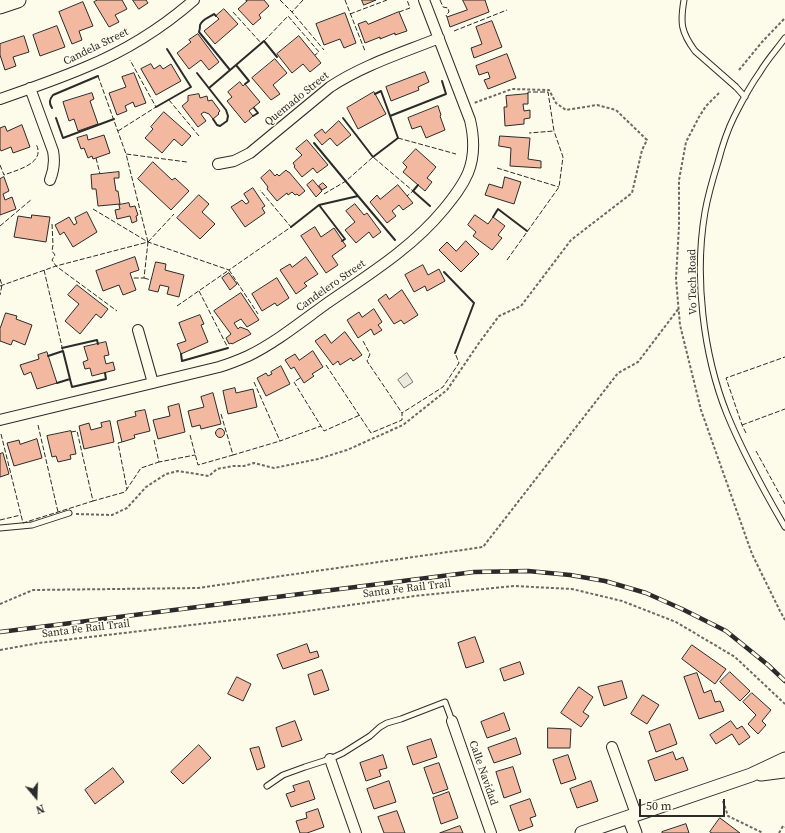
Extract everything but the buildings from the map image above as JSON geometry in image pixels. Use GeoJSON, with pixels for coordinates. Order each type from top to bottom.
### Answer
{"type":"FeatureCollection","features":[{"type":"Feature","properties":{"kind":"main road"},"geometry":{"type":"LineString","coordinates":[[0,6],[18,0]]}},
{"type":"Feature","properties":{"kind":"street","name":"Candela Street"},"geometry":{"type":"LineString","coordinates":[[0,99],[86,67],[122,49],[155,30],[194,0]]}},
{"type":"Feature","properties":{"kind":"street","name":"Candelero Street"},"geometry":{"type":"LineString","coordinates":[[0,420],[219,367],[249,356],[275,340],[382,266],[428,227],[462,186],[472,160],[474,146],[470,120],[424,0]]}},
{"type":"Feature","properties":{"kind":"street","name":"Quemado Street"},"geometry":{"type":"LineString","coordinates":[[218,164],[234,161],[250,153],[340,80],[364,68],[439,38]]}},
{"type":"Feature","properties":{"kind":"street"},"geometry":{"type":"LineString","coordinates":[[30,88],[53,151],[54,166],[50,180]]}},
{"type":"Feature","properties":{"kind":"street"},"geometry":{"type":"LineString","coordinates":[[138,330],[153,383]]}},
{"type":"Feature","properties":{"kind":"street","name":"Calle Navidad"},"geometry":{"type":"LineString","coordinates":[[452,721],[491,833]]}},
{"type":"Feature","properties":{"kind":"street"},"geometry":{"type":"LineString","coordinates":[[612,747],[633,815],[635,833]]}},
{"type":"Feature","properties":{"kind":"street"},"geometry":{"type":"LineString","coordinates":[[330,759],[356,833]]}},
{"type":"Feature","properties":{"kind":"street"},"geometry":{"type":"LineString","coordinates":[[582,833],[751,775],[785,759]]}},
{"type":"Feature","properties":{"kind":"street"},"geometry":{"type":"LineString","coordinates":[[751,775],[785,771]]}},
{"type":"Feature","properties":{"kind":"lane"},"geometry":{"type":"LineString","coordinates":[[684,0],[682,22],[688,41],[696,51],[745,97]]}},
{"type":"Feature","properties":{"kind":"lane","name":"Vo Tech Road"},"geometry":{"type":"LineString","coordinates":[[785,38],[760,71],[733,118],[722,148],[713,180],[705,213],[701,249],[702,301],[706,337],[717,386],[727,414],[740,443],[785,527]]}},
{"type":"Feature","properties":{"kind":"lane"},"geometry":{"type":"LineString","coordinates":[[0,528],[32,525],[68,513]]}},
{"type":"Feature","properties":{"kind":"lane"},"geometry":{"type":"LineString","coordinates":[[267,786],[283,775],[343,753],[370,736],[380,726],[445,702],[452,721]]}},
{"type":"Feature","properties":{"kind":"path"},"geometry":{"type":"LineString","coordinates":[[739,70],[762,42],[785,18]]}},
{"type":"Feature","properties":{"kind":"path"},"geometry":{"type":"LineString","coordinates":[[68,513],[112,515],[127,508],[146,488],[166,474],[178,471],[209,476],[217,469],[233,466],[244,466],[254,463],[274,468],[318,460],[347,450],[403,425],[447,390],[479,343],[500,316],[521,306],[570,240],[632,193],[642,150],[647,140],[616,110],[597,105],[566,110],[556,103],[549,90],[512,89],[465,106]]}},
{"type":"Feature","properties":{"kind":"path"},"geometry":{"type":"LineString","coordinates":[[0,604],[33,590],[198,588],[482,547],[618,373],[638,362],[678,308]]}},
{"type":"Feature","properties":{"kind":"path","name":"Santa Fe Rail Trail"},"geometry":{"type":"LineString","coordinates":[[0,650],[39,643],[286,614],[414,596],[514,586],[564,588],[622,601],[676,622],[736,657],[785,704]]}},
{"type":"Feature","properties":{"kind":"path"},"geometry":{"type":"LineString","coordinates":[[723,801],[728,816],[762,833]]}},
{"type":"Feature","properties":{"kind":"path"},"geometry":{"type":"LineString","coordinates":[[779,833],[783,826],[785,827]]}},
{"type":"Feature","properties":{"kind":"shaded area"},"geometry":{"type":"Polygon","coordinates":[[[407,373],[413,382],[404,388],[398,380],[407,373]]]}},
{"type":"Feature","properties":{"kind":"railway"},"geometry":{"type":"LineString","coordinates":[[0,632],[474,572],[528,571],[570,575],[605,581],[646,593],[726,631],[768,665],[785,681]]}},
{"type":"Feature","properties":{"kind":"fence"},"geometry":{"type":"LineString","coordinates":[[280,0],[292,12]]}},
{"type":"Feature","properties":{"kind":"fence"},"geometry":{"type":"LineString","coordinates":[[303,0],[292,12],[324,50]]}},
{"type":"Feature","properties":{"kind":"fence"},"geometry":{"type":"LineString","coordinates":[[345,0],[365,51]]}},
{"type":"Feature","properties":{"kind":"fence"},"geometry":{"type":"LineString","coordinates":[[350,14],[387,0]]}},
{"type":"Feature","properties":{"kind":"fence"},"geometry":{"type":"LineString","coordinates":[[399,12],[410,8],[407,0]]}},
{"type":"Feature","properties":{"kind":"fence"},"geometry":{"type":"LineString","coordinates":[[440,0],[443,7],[448,8],[449,12],[446,15],[447,17]]}},
{"type":"Feature","properties":{"kind":"fence"},"geometry":{"type":"LineString","coordinates":[[454,31],[507,10]]}},
{"type":"Feature","properties":{"kind":"fence"},"geometry":{"type":"LineString","coordinates":[[233,12],[261,43]]}},
{"type":"Feature","properties":{"kind":"fence"},"geometry":{"type":"LineString","coordinates":[[264,41],[288,16],[319,52],[315,55]]}},
{"type":"Feature","properties":{"kind":"fence"},"geometry":{"type":"LineString","coordinates":[[118,131],[156,107],[130,60]]}},
{"type":"Feature","properties":{"kind":"fence"},"geometry":{"type":"LineString","coordinates":[[98,76],[126,154]]}},
{"type":"Feature","properties":{"kind":"fence"},"geometry":{"type":"LineString","coordinates":[[528,94],[528,92],[548,92],[554,131],[529,133]]}},
{"type":"Feature","properties":{"kind":"fence"},"geometry":{"type":"LineString","coordinates":[[169,100],[199,136]]}},
{"type":"Feature","properties":{"kind":"fence"},"geometry":{"type":"LineString","coordinates":[[507,260],[559,187],[563,157],[554,131]]}},
{"type":"Feature","properties":{"kind":"fence"},"geometry":{"type":"LineString","coordinates":[[398,138],[456,154]]}},
{"type":"Feature","properties":{"kind":"fence"},"geometry":{"type":"LineString","coordinates":[[0,165],[4,175],[26,167],[35,160],[38,155],[36,144]]}},
{"type":"Feature","properties":{"kind":"fence"},"geometry":{"type":"LineString","coordinates":[[148,242],[126,154],[187,162]]}},
{"type":"Feature","properties":{"kind":"fence"},"geometry":{"type":"LineString","coordinates":[[324,194],[346,181],[373,157],[413,191],[407,196]]}},
{"type":"Feature","properties":{"kind":"fence"},"geometry":{"type":"LineString","coordinates":[[96,158],[100,174]]}},
{"type":"Feature","properties":{"kind":"fence"},"geometry":{"type":"LineString","coordinates":[[497,168],[559,187]]}},
{"type":"Feature","properties":{"kind":"fence"},"geometry":{"type":"LineString","coordinates":[[93,209],[148,242],[229,270],[291,227],[260,190]]}},
{"type":"Feature","properties":{"kind":"fence"},"geometry":{"type":"LineString","coordinates":[[0,226],[32,199]]}},
{"type":"Feature","properties":{"kind":"fence"},"geometry":{"type":"LineString","coordinates":[[148,242],[174,214]]}},
{"type":"Feature","properties":{"kind":"fence"},"geometry":{"type":"LineString","coordinates":[[52,224],[52,251],[55,255],[52,260],[56,266],[117,311]]}},
{"type":"Feature","properties":{"kind":"fence"},"geometry":{"type":"LineString","coordinates":[[0,286],[56,266],[148,242],[144,278],[132,278]]}},
{"type":"Feature","properties":{"kind":"fence"},"geometry":{"type":"LineString","coordinates":[[44,270],[63,351]]}},
{"type":"Feature","properties":{"kind":"fence"},"geometry":{"type":"LineString","coordinates":[[177,306],[229,270],[258,314]]}},
{"type":"Feature","properties":{"kind":"fence"},"geometry":{"type":"LineString","coordinates":[[144,278],[151,280]]}},
{"type":"Feature","properties":{"kind":"fence"},"geometry":{"type":"LineString","coordinates":[[0,279],[2,285],[0,295]]}},
{"type":"Feature","properties":{"kind":"fence"},"geometry":{"type":"LineString","coordinates":[[199,291],[228,348]]}},
{"type":"Feature","properties":{"kind":"fence"},"geometry":{"type":"LineString","coordinates":[[363,341],[370,354],[367,361],[402,413]]}},
{"type":"Feature","properties":{"kind":"fence"},"geometry":{"type":"LineString","coordinates":[[326,365],[371,433],[402,420],[402,413],[443,387],[459,363],[455,353]]}},
{"type":"Feature","properties":{"kind":"fence"},"geometry":{"type":"LineString","coordinates":[[746,433],[726,378],[785,357]]}},
{"type":"Feature","properties":{"kind":"fence"},"geometry":{"type":"LineString","coordinates":[[300,378],[294,382],[324,431],[360,415]]}},
{"type":"Feature","properties":{"kind":"fence"},"geometry":{"type":"LineString","coordinates":[[254,382],[280,441],[321,426]]}},
{"type":"Feature","properties":{"kind":"fence"},"geometry":{"type":"LineString","coordinates":[[742,425],[785,409]]}},
{"type":"Feature","properties":{"kind":"fence"},"geometry":{"type":"LineString","coordinates":[[221,414],[233,455],[280,441]]}},
{"type":"Feature","properties":{"kind":"fence"},"geometry":{"type":"LineString","coordinates":[[38,425],[58,512]]}},
{"type":"Feature","properties":{"kind":"fence"},"geometry":{"type":"LineString","coordinates":[[71,432],[77,431],[93,501],[125,492],[127,489]]}},
{"type":"Feature","properties":{"kind":"fence"},"geometry":{"type":"LineString","coordinates":[[1,434],[23,523],[93,501]]}},
{"type":"Feature","properties":{"kind":"fence"},"geometry":{"type":"LineString","coordinates":[[190,435],[198,465],[233,455]]}},
{"type":"Feature","properties":{"kind":"fence"},"geometry":{"type":"LineString","coordinates":[[154,440],[159,462],[195,455]]}},
{"type":"Feature","properties":{"kind":"fence"},"geometry":{"type":"LineString","coordinates":[[122,442],[118,443],[127,489],[141,468],[159,462]]}},
{"type":"Feature","properties":{"kind":"fence"},"geometry":{"type":"LineString","coordinates":[[756,451],[785,504]]}},
{"type":"Feature","properties":{"kind":"fence"},"geometry":{"type":"LineString","coordinates":[[0,520],[21,515]]}},
{"type":"Feature","properties":{"kind":"wall"},"geometry":{"type":"LineString","coordinates":[[216,16],[214,14],[202,21],[199,32],[230,70]]}},
{"type":"Feature","properties":{"kind":"wall"},"geometry":{"type":"LineString","coordinates":[[236,65],[264,41],[277,57]]}},
{"type":"Feature","properties":{"kind":"wall"},"geometry":{"type":"LineString","coordinates":[[156,107],[191,87],[167,49]]}},
{"type":"Feature","properties":{"kind":"wall"},"geometry":{"type":"LineString","coordinates":[[209,88],[236,65],[249,81],[245,84]]}},
{"type":"Feature","properties":{"kind":"wall"},"geometry":{"type":"LineString","coordinates":[[197,73],[226,110],[228,116],[227,121],[220,126],[217,125],[213,119]]}},
{"type":"Feature","properties":{"kind":"wall"},"geometry":{"type":"LineString","coordinates":[[52,108],[50,102],[53,95],[98,76]]}},
{"type":"Feature","properties":{"kind":"wall"},"geometry":{"type":"LineString","coordinates":[[390,116],[446,94],[442,81]]}},
{"type":"Feature","properties":{"kind":"wall"},"geometry":{"type":"LineString","coordinates":[[343,118],[373,157],[398,138],[381,91],[375,94]]}},
{"type":"Feature","properties":{"kind":"wall"},"geometry":{"type":"LineString","coordinates":[[253,116],[258,113],[254,108]]}},
{"type":"Feature","properties":{"kind":"wall"},"geometry":{"type":"LineString","coordinates":[[56,118],[63,138],[114,119]]}},
{"type":"Feature","properties":{"kind":"wall"},"geometry":{"type":"LineString","coordinates":[[314,143],[358,196]]}},
{"type":"Feature","properties":{"kind":"wall"},"geometry":{"type":"LineString","coordinates":[[418,185],[413,191],[430,206]]}},
{"type":"Feature","properties":{"kind":"wall"},"geometry":{"type":"LineString","coordinates":[[319,205],[358,196],[395,240]]}},
{"type":"Feature","properties":{"kind":"wall"},"geometry":{"type":"LineString","coordinates":[[291,227],[319,205],[345,239],[342,241]]}},
{"type":"Feature","properties":{"kind":"wall"},"geometry":{"type":"LineString","coordinates":[[493,217],[498,209],[527,231]]}},
{"type":"Feature","properties":{"kind":"wall"},"geometry":{"type":"LineString","coordinates":[[444,272],[474,303],[455,353]]}},
{"type":"Feature","properties":{"kind":"wall"},"geometry":{"type":"LineString","coordinates":[[62,348],[97,340],[98,344]]}},
{"type":"Feature","properties":{"kind":"wall"},"geometry":{"type":"LineString","coordinates":[[181,354],[182,361],[228,348]]}},
{"type":"Feature","properties":{"kind":"wall"},"geometry":{"type":"LineString","coordinates":[[48,356],[63,351],[70,379],[57,383]]}},
{"type":"Feature","properties":{"kind":"wall"},"geometry":{"type":"LineString","coordinates":[[70,379],[72,387],[106,379],[105,373]]}}]}
